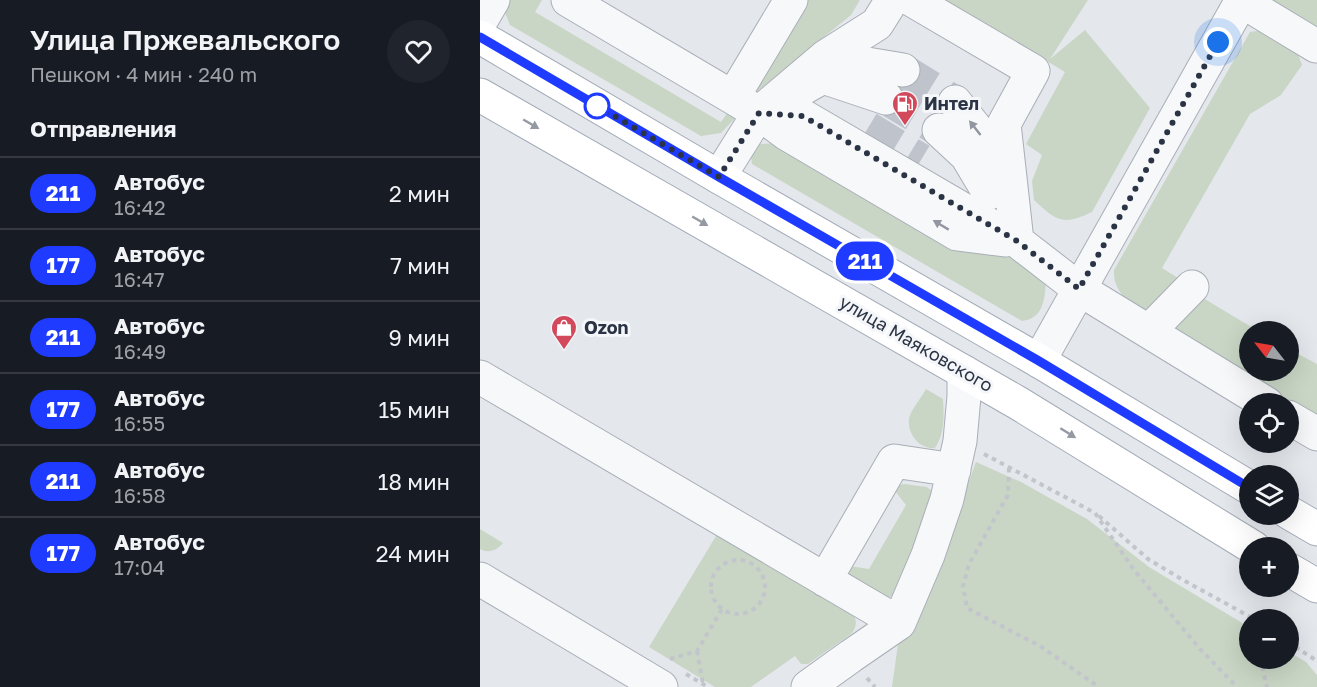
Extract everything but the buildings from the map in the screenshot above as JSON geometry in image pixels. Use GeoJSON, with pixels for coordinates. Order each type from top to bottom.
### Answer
{"type":"FeatureCollection","features":[{"type":"Feature","properties":{"kind":"main road"},"geometry":{"type":"LineString","coordinates":[[480,37],[1039,361],[1239,481]]}},
{"type":"Feature","properties":{"kind":"main road","name":"улица Маяковского"},"geometry":{"type":"LineString","coordinates":[[480,95],[1028,409],[1239,539]]}},
{"type":"Feature","properties":{"kind":"main road"},"geometry":{"type":"LineString","coordinates":[[1299,518],[1317,529]]}},
{"type":"Feature","properties":{"kind":"main road"},"geometry":{"type":"LineString","coordinates":[[1299,575],[1317,586]]}},
{"type":"Feature","properties":{"kind":"street"},"geometry":{"type":"LineString","coordinates":[[480,22],[493,0]]}},
{"type":"Feature","properties":{"kind":"street"},"geometry":{"type":"LineString","coordinates":[[568,0],[746,105],[803,116],[1017,241]]}},
{"type":"Feature","properties":{"kind":"street"},"geometry":{"type":"LineString","coordinates":[[719,177],[746,105],[791,0]]}},
{"type":"Feature","properties":{"kind":"street"},"geometry":{"type":"LineString","coordinates":[[746,105],[877,24],[892,0]]}},
{"type":"Feature","properties":{"kind":"street"},"geometry":{"type":"LineString","coordinates":[[912,0],[1033,72],[1004,124],[1017,241]]}},
{"type":"Feature","properties":{"kind":"street"},"geometry":{"type":"LineString","coordinates":[[1039,361],[1241,0],[1316,46]]}},
{"type":"Feature","properties":{"kind":"street"},"geometry":{"type":"LineString","coordinates":[[825,57],[903,70]]}},
{"type":"Feature","properties":{"kind":"street"},"geometry":{"type":"LineString","coordinates":[[746,105],[823,77],[886,99]]}},
{"type":"Feature","properties":{"kind":"street"},"geometry":{"type":"LineString","coordinates":[[746,105],[814,96],[868,128]]}},
{"type":"Feature","properties":{"kind":"street"},"geometry":{"type":"LineString","coordinates":[[955,102],[985,140],[1017,241]]}},
{"type":"Feature","properties":{"kind":"street"},"geometry":{"type":"LineString","coordinates":[[939,130],[967,156],[1017,241]]}},
{"type":"Feature","properties":{"kind":"street"},"geometry":{"type":"LineString","coordinates":[[921,160],[954,179],[1017,241],[1079,289],[1249,393]]}},
{"type":"Feature","properties":{"kind":"street"},"geometry":{"type":"LineString","coordinates":[[1149,331],[1192,287]]}},
{"type":"Feature","properties":{"kind":"street"},"geometry":{"type":"LineString","coordinates":[[808,687],[899,623],[928,555],[947,499],[957,455],[964,396],[964,372]]}},
{"type":"Feature","properties":{"kind":"street"},"geometry":{"type":"LineString","coordinates":[[480,377],[899,623]]}},
{"type":"Feature","properties":{"kind":"street"},"geometry":{"type":"LineString","coordinates":[[1299,423],[1317,434]]}},
{"type":"Feature","properties":{"kind":"street"},"geometry":{"type":"LineString","coordinates":[[825,580],[894,461],[957,455]]}},
{"type":"Feature","properties":{"kind":"street"},"geometry":{"type":"LineString","coordinates":[[480,579],[663,674]]}},
{"type":"Feature","properties":{"kind":"path"},"geometry":{"type":"LineString","coordinates":[[957,455],[1009,468],[1095,513],[1148,559],[1239,610]]}},
{"type":"Feature","properties":{"kind":"path"},"geometry":{"type":"LineString","coordinates":[[1009,468],[1008,495],[969,564],[963,586],[967,608],[1040,646],[1099,687]]}},
{"type":"Feature","properties":{"kind":"path"},"geometry":{"type":"LineString","coordinates":[[1095,513],[1134,570],[1200,649],[1237,687]]}},
{"type":"Feature","properties":{"kind":"path"},"geometry":{"type":"LineString","coordinates":[[732,560],[750,562],[758,567],[766,583],[762,601],[756,608],[740,614],[722,609],[712,595],[711,586],[717,569],[732,560]]}},
{"type":"Feature","properties":{"kind":"path"},"geometry":{"type":"LineString","coordinates":[[663,674],[697,651],[722,609]]}},
{"type":"Feature","properties":{"kind":"path"},"geometry":{"type":"LineString","coordinates":[[1299,649],[1317,661]]}},
{"type":"Feature","properties":{"kind":"path"},"geometry":{"type":"LineString","coordinates":[[697,651],[703,684]]}},
{"type":"Feature","properties":{"kind":"path"},"geometry":{"type":"LineString","coordinates":[[1263,669],[1267,687]]}},
{"type":"Feature","properties":{"kind":"green space"},"geometry":{"type":"Polygon","coordinates":[[[503,0],[542,0],[535,12],[721,122],[733,105],[739,114],[721,133],[701,136],[510,25],[501,3],[503,0]]]}},
{"type":"Feature","properties":{"kind":"green space"},"geometry":{"type":"Polygon","coordinates":[[[802,0],[860,0],[851,15],[756,92],[749,89],[802,0]]]}},
{"type":"Feature","properties":{"kind":"green space"},"geometry":{"type":"Polygon","coordinates":[[[945,0],[1088,0],[1050,59],[1085,30],[1150,108],[1092,212],[1074,219],[1060,219],[1048,213],[1034,200],[1032,181],[1042,155],[1026,144],[1065,72],[945,0]]]}},
{"type":"Feature","properties":{"kind":"green space"},"geometry":{"type":"Polygon","coordinates":[[[1273,0],[1317,0],[1317,27],[1305,28],[1270,10],[1273,0]]]}},
{"type":"Feature","properties":{"kind":"green space"},"geometry":{"type":"Polygon","coordinates":[[[1270,29],[1294,43],[1302,65],[1281,95],[1250,114],[1162,268],[1186,283],[1144,313],[1127,300],[1119,290],[1114,270],[1250,32],[1270,29]]]}},
{"type":"Feature","properties":{"kind":"green space"},"geometry":{"type":"Polygon","coordinates":[[[776,143],[1024,257],[1046,280],[1044,301],[1040,311],[1032,318],[1022,321],[752,164],[751,156],[760,144],[776,143]]]}},
{"type":"Feature","properties":{"kind":"green space"},"geometry":{"type":"Polygon","coordinates":[[[1198,295],[1241,321],[1239,321],[1239,372],[1192,346],[1169,327],[1198,295]]]}},
{"type":"Feature","properties":{"kind":"green space"},"geometry":{"type":"Polygon","coordinates":[[[1299,354],[1317,364],[1317,414],[1299,405],[1299,393],[1277,393],[1255,381],[1299,381],[1299,354]]]}},
{"type":"Feature","properties":{"kind":"green space"},"geometry":{"type":"Polygon","coordinates":[[[926,389],[943,399],[944,418],[935,448],[920,444],[912,435],[909,425],[912,412],[926,389]]]}},
{"type":"Feature","properties":{"kind":"green space"},"geometry":{"type":"Polygon","coordinates":[[[976,462],[1021,482],[1087,519],[1149,567],[1239,621],[1239,669],[1299,669],[1299,658],[1306,662],[1317,675],[1317,687],[892,687],[898,644],[926,599],[976,462]]]}},
{"type":"Feature","properties":{"kind":"green space"},"geometry":{"type":"Polygon","coordinates":[[[904,484],[927,487],[935,494],[894,595],[883,598],[837,574],[843,565],[869,569],[906,505],[892,487],[904,484]]]}},
{"type":"Feature","properties":{"kind":"green space"},"geometry":{"type":"Polygon","coordinates":[[[480,529],[503,543],[493,550],[480,549],[480,529]]]}},
{"type":"Feature","properties":{"kind":"green space"},"geometry":{"type":"Polygon","coordinates":[[[719,531],[853,615],[856,625],[851,634],[808,664],[801,664],[795,656],[751,687],[715,687],[649,647],[719,531]]]}},
{"type":"Feature","properties":{"kind":"tunnel"},"geometry":{"type":"LineString","coordinates":[[903,70],[955,102]]}},
{"type":"Feature","properties":{"kind":"tunnel"},"geometry":{"type":"LineString","coordinates":[[886,98],[939,130]]}},
{"type":"Feature","properties":{"kind":"tunnel"},"geometry":{"type":"LineString","coordinates":[[868,128],[921,160]]}},
{"type":"Feature","properties":{"kind":"bus line","name":"211"},"geometry":{"type":"LineString","coordinates":[[480,37],[1039,361],[1239,481]]}},
{"type":"Feature","properties":{"kind":"place","name":"Интел"},"geometry":{"type":"Point","coordinates":[905,127]}},
{"type":"Feature","properties":{"kind":"place","name":"Ozon"},"geometry":{"type":"Point","coordinates":[564,351]}},
{"type":"Feature","properties":{"kind":"route"},"geometry":{"type":"LineString","coordinates":[[597,106],[719,177],[759,113],[803,116],[1017,241],[1079,289],[1218,42]]}}]}
